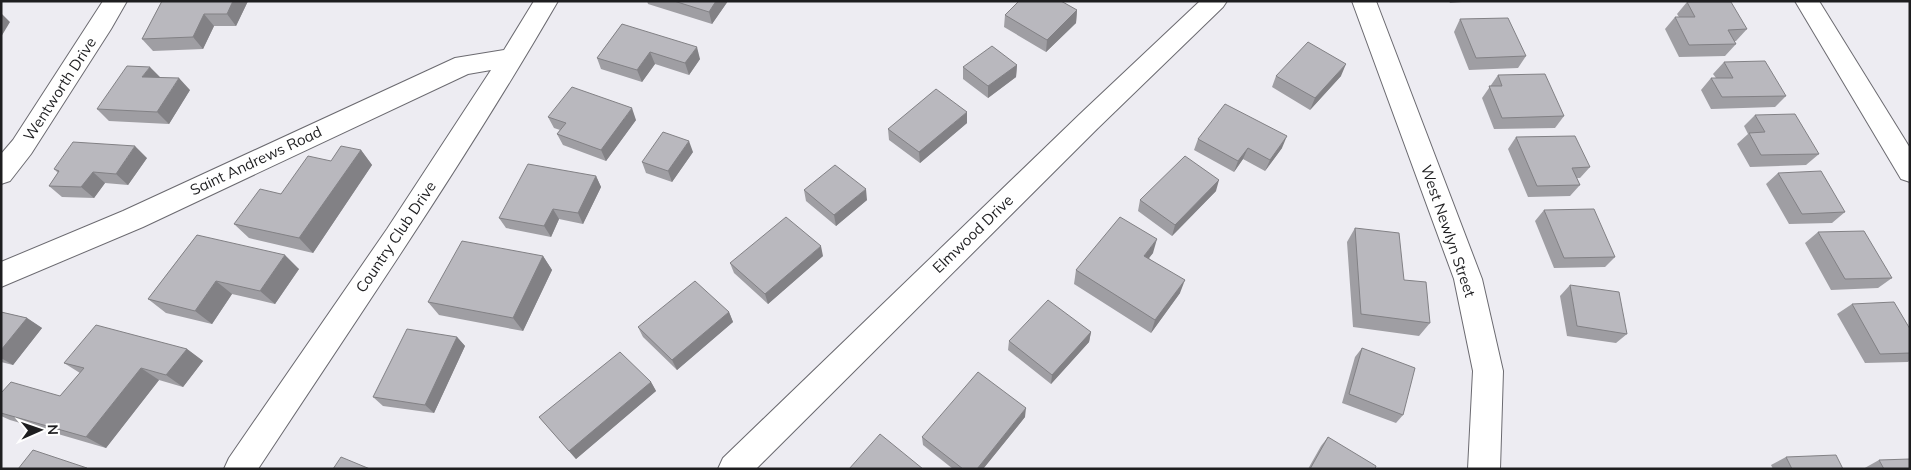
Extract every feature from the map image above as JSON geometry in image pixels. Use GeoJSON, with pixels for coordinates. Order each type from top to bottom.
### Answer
{"type":"FeatureCollection","features":[{"type":"Feature","properties":{"kind":"street","name":"Wentworth Drive"},"geometry":{"type":"LineString","coordinates":[[1,173],[22,147],[103,23],[115,1]]}},
{"type":"Feature","properties":{"kind":"street","name":"Country Club Drive"},"geometry":{"type":"LineString","coordinates":[[240,469],[513,58],[546,1]]}},
{"type":"Feature","properties":{"kind":"street","name":"Elmwood Drive"},"geometry":{"type":"LineString","coordinates":[[734,469],[1089,121],[1215,1]]}},
{"type":"Feature","properties":{"kind":"street","name":"West Newlyn Street"},"geometry":{"type":"LineString","coordinates":[[1364,1],[1468,279],[1488,371],[1484,469]]}},
{"type":"Feature","properties":{"kind":"street"},"geometry":{"type":"LineString","coordinates":[[1807,1],[1910,172]]}},
{"type":"Feature","properties":{"kind":"street","name":"Saint Andrews Road"},"geometry":{"type":"LineString","coordinates":[[1,275],[133,219],[405,90],[464,65],[513,58]]}},
{"type":"Feature","properties":{"kind":"building"},"geometry":{"type":"Polygon","coordinates":[[[162,1],[233,1],[227,14],[204,14],[193,37],[142,39],[162,1]]]}},
{"type":"Feature","properties":{"kind":"building"},"geometry":{"type":"Polygon","coordinates":[[[674,1],[716,1],[709,12],[674,1]]]}},
{"type":"Feature","properties":{"kind":"building"},"geometry":{"type":"Polygon","coordinates":[[[1019,1],[1061,1],[1077,10],[1047,40],[1005,15],[1019,1]]]}},
{"type":"Feature","properties":{"kind":"building"},"geometry":{"type":"Polygon","coordinates":[[[1687,2],[1731,2],[1747,29],[1728,30],[1736,44],[1689,45],[1675,17],[1695,17],[1687,2]]]}},
{"type":"Feature","properties":{"kind":"building"},"geometry":{"type":"Polygon","coordinates":[[[1508,18],[1526,56],[1476,58],[1460,19],[1508,18]]]}},
{"type":"Feature","properties":{"kind":"building"},"geometry":{"type":"Polygon","coordinates":[[[622,24],[697,47],[685,63],[650,52],[637,70],[597,58],[622,24]]]}},
{"type":"Feature","properties":{"kind":"building"},"geometry":{"type":"Polygon","coordinates":[[[1308,42],[1346,64],[1315,98],[1276,76],[1308,42]]]}},
{"type":"Feature","properties":{"kind":"building"},"geometry":{"type":"Polygon","coordinates":[[[992,46],[1017,65],[988,86],[963,67],[992,46]]]}},
{"type":"Feature","properties":{"kind":"building"},"geometry":{"type":"Polygon","coordinates":[[[1765,61],[1786,96],[1722,97],[1711,78],[1733,78],[1724,62],[1765,61]]]}},
{"type":"Feature","properties":{"kind":"building"},"geometry":{"type":"Polygon","coordinates":[[[127,66],[150,67],[142,77],[179,78],[157,112],[97,109],[127,66]]]}},
{"type":"Feature","properties":{"kind":"building"},"geometry":{"type":"Polygon","coordinates":[[[1545,74],[1564,116],[1502,118],[1489,86],[1502,86],[1498,75],[1545,74]]]}},
{"type":"Feature","properties":{"kind":"building"},"geometry":{"type":"Polygon","coordinates":[[[572,87],[632,108],[601,150],[557,134],[566,123],[548,117],[572,87]]]}},
{"type":"Feature","properties":{"kind":"building"},"geometry":{"type":"Polygon","coordinates":[[[936,89],[967,112],[919,152],[888,129],[936,89]]]}},
{"type":"Feature","properties":{"kind":"building"},"geometry":{"type":"Polygon","coordinates":[[[1225,104],[1287,136],[1270,160],[1248,148],[1238,161],[1198,139],[1225,104]]]}},
{"type":"Feature","properties":{"kind":"building"},"geometry":{"type":"Polygon","coordinates":[[[1795,114],[1819,154],[1761,155],[1749,133],[1765,132],[1755,115],[1795,114]]]}},
{"type":"Feature","properties":{"kind":"building"},"geometry":{"type":"Polygon","coordinates":[[[663,132],[689,141],[668,171],[642,162],[663,132]]]}},
{"type":"Feature","properties":{"kind":"building"},"geometry":{"type":"Polygon","coordinates":[[[1575,136],[1590,167],[1572,168],[1580,185],[1537,186],[1516,137],[1575,136]]]}},
{"type":"Feature","properties":{"kind":"building"},"geometry":{"type":"Polygon","coordinates":[[[73,142],[135,146],[116,174],[93,172],[81,187],[49,186],[59,171],[54,169],[73,142]]]}},
{"type":"Feature","properties":{"kind":"building"},"geometry":{"type":"Polygon","coordinates":[[[341,146],[361,150],[299,238],[234,224],[260,189],[281,194],[308,156],[331,161],[341,146]]]}},
{"type":"Feature","properties":{"kind":"building"},"geometry":{"type":"Polygon","coordinates":[[[1185,156],[1219,180],[1175,225],[1140,200],[1185,156]]]}},
{"type":"Feature","properties":{"kind":"building"},"geometry":{"type":"Polygon","coordinates":[[[528,164],[596,176],[578,213],[553,209],[544,226],[499,218],[528,164]]]}},
{"type":"Feature","properties":{"kind":"building"},"geometry":{"type":"Polygon","coordinates":[[[835,165],[866,189],[834,215],[804,190],[835,165]]]}},
{"type":"Feature","properties":{"kind":"building"},"geometry":{"type":"Polygon","coordinates":[[[1821,171],[1845,212],[1802,214],[1778,173],[1821,171]]]}},
{"type":"Feature","properties":{"kind":"building"},"geometry":{"type":"Polygon","coordinates":[[[1594,209],[1615,257],[1564,258],[1544,210],[1594,209]]]}},
{"type":"Feature","properties":{"kind":"building"},"geometry":{"type":"Polygon","coordinates":[[[786,217],[821,246],[765,294],[730,263],[786,217]]]}},
{"type":"Feature","properties":{"kind":"building"},"geometry":{"type":"Polygon","coordinates":[[[1120,217],[1157,239],[1144,256],[1185,280],[1155,320],[1076,270],[1120,217]]]}},
{"type":"Feature","properties":{"kind":"building"},"geometry":{"type":"Polygon","coordinates":[[[1355,228],[1399,233],[1404,280],[1426,282],[1430,323],[1361,314],[1355,228]]]}},
{"type":"Feature","properties":{"kind":"building"},"geometry":{"type":"Polygon","coordinates":[[[1864,231],[1892,278],[1845,279],[1818,232],[1864,231]]]}},
{"type":"Feature","properties":{"kind":"building"},"geometry":{"type":"Polygon","coordinates":[[[197,235],[285,255],[260,291],[216,281],[195,311],[148,299],[197,235]]]}},
{"type":"Feature","properties":{"kind":"building"},"geometry":{"type":"Polygon","coordinates":[[[462,241],[543,256],[513,318],[428,302],[462,241]]]}},
{"type":"Feature","properties":{"kind":"building"},"geometry":{"type":"Polygon","coordinates":[[[695,281],[729,312],[672,360],[638,327],[695,281]]]}},
{"type":"Feature","properties":{"kind":"building"},"geometry":{"type":"Polygon","coordinates":[[[1570,285],[1619,292],[1627,334],[1577,326],[1570,285]]]}},
{"type":"Feature","properties":{"kind":"building"},"geometry":{"type":"Polygon","coordinates":[[[1048,300],[1091,332],[1052,375],[1009,341],[1048,300]]]}},
{"type":"Feature","properties":{"kind":"building"},"geometry":{"type":"Polygon","coordinates":[[[1894,302],[1910,329],[1910,353],[1880,354],[1852,304],[1894,302]]]}},
{"type":"Feature","properties":{"kind":"building"},"geometry":{"type":"Polygon","coordinates":[[[1,312],[27,318],[1,350],[1,312]]]}},
{"type":"Feature","properties":{"kind":"building"},"geometry":{"type":"Polygon","coordinates":[[[96,325],[187,349],[166,375],[141,368],[86,437],[1,413],[1,393],[11,382],[60,396],[84,368],[64,363],[96,325]]]}},
{"type":"Feature","properties":{"kind":"building"},"geometry":{"type":"Polygon","coordinates":[[[407,329],[457,337],[425,405],[373,397],[407,329]]]}},
{"type":"Feature","properties":{"kind":"building"},"geometry":{"type":"Polygon","coordinates":[[[1362,348],[1415,368],[1403,415],[1349,394],[1362,348]]]}},
{"type":"Feature","properties":{"kind":"building"},"geometry":{"type":"Polygon","coordinates":[[[620,352],[651,382],[569,451],[539,417],[620,352]]]}},
{"type":"Feature","properties":{"kind":"building"},"geometry":{"type":"Polygon","coordinates":[[[978,372],[1026,408],[977,469],[963,469],[922,437],[978,372]]]}},
{"type":"Feature","properties":{"kind":"building"},"geometry":{"type":"Polygon","coordinates":[[[880,434],[923,469],[849,469],[880,434]]]}},
{"type":"Feature","properties":{"kind":"building"},"geometry":{"type":"Polygon","coordinates":[[[1328,437],[1376,466],[1375,469],[1310,469],[1328,437]]]}},
{"type":"Feature","properties":{"kind":"building"},"geometry":{"type":"Polygon","coordinates":[[[33,450],[87,468],[18,469],[33,450]]]}},
{"type":"Feature","properties":{"kind":"building"},"geometry":{"type":"Polygon","coordinates":[[[1836,455],[1843,469],[1792,469],[1786,457],[1836,455]]]}},
{"type":"Feature","properties":{"kind":"building"},"geometry":{"type":"Polygon","coordinates":[[[341,457],[370,469],[333,469],[341,457]]]}},
{"type":"Feature","properties":{"kind":"building"},"geometry":{"type":"Polygon","coordinates":[[[1910,459],[1910,469],[1884,469],[1879,460],[1910,459]]]}}]}
